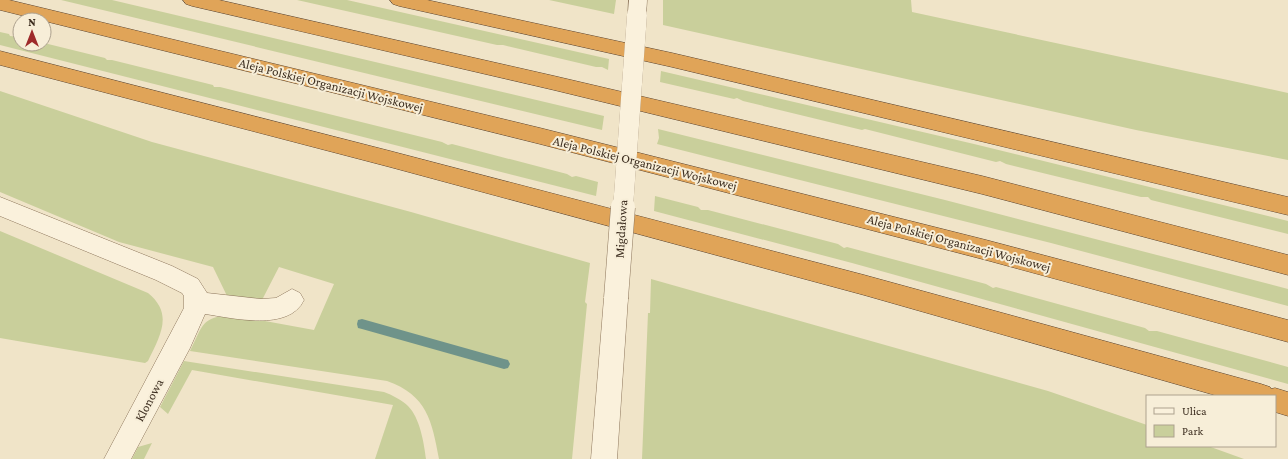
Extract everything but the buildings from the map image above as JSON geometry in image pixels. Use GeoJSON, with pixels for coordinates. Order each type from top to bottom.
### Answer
{"type":"FeatureCollection","features":[{"type":"Feature","properties":{"kind":"highway"},"geometry":{"type":"LineString","coordinates":[[192,0],[562,85],[974,184],[1288,265]]}},
{"type":"Feature","properties":{"kind":"highway"},"geometry":{"type":"LineString","coordinates":[[399,0],[703,67],[1288,206]]}},
{"type":"Feature","properties":{"kind":"highway","name":"Aleja Polskiej Organizacji Wojskowej"},"geometry":{"type":"LineString","coordinates":[[0,4],[540,136],[986,250],[1288,331]]}},
{"type":"Feature","properties":{"kind":"highway"},"geometry":{"type":"LineString","coordinates":[[0,58],[390,159],[818,273],[1256,395]]}},
{"type":"Feature","properties":{"kind":"highway"},"geometry":{"type":"LineString","coordinates":[[1276,400],[1288,404]]}},
{"type":"Feature","properties":{"kind":"street","name":"Migdałowa"},"geometry":{"type":"LineString","coordinates":[[604,459],[637,8]]}},
{"type":"Feature","properties":{"kind":"street"},"geometry":{"type":"LineString","coordinates":[[0,206],[181,280],[190,286],[195,294],[197,303],[268,310],[282,307],[292,300]]}},
{"type":"Feature","properties":{"kind":"street","name":"Klonowa"},"geometry":{"type":"LineString","coordinates":[[117,459],[182,340],[197,303]]}},
{"type":"Feature","properties":{"kind":"green space"},"geometry":{"type":"Polygon","coordinates":[[[61,0],[112,0],[604,116],[602,130],[61,0]]]}},
{"type":"Feature","properties":{"kind":"green space"},"geometry":{"type":"Polygon","coordinates":[[[297,0],[347,0],[609,59],[608,70],[602,67],[596,67],[297,0]]]}},
{"type":"Feature","properties":{"kind":"green space"},"geometry":{"type":"Polygon","coordinates":[[[549,0],[616,0],[614,14],[549,0]]]}},
{"type":"Feature","properties":{"kind":"green space"},"geometry":{"type":"Polygon","coordinates":[[[663,0],[911,0],[912,12],[1288,93],[1288,160],[1136,130],[663,25],[663,0]]]}},
{"type":"Feature","properties":{"kind":"green space"},"geometry":{"type":"Polygon","coordinates":[[[0,32],[12,36],[12,48],[0,45],[0,32]]]}},
{"type":"Feature","properties":{"kind":"green space"},"geometry":{"type":"Polygon","coordinates":[[[52,45],[105,58],[107,60],[213,85],[214,87],[220,87],[442,142],[448,145],[452,144],[567,174],[572,177],[576,176],[598,182],[596,196],[28,52],[52,52],[52,45]]]}},
{"type":"Feature","properties":{"kind":"green space"},"geometry":{"type":"Polygon","coordinates":[[[661,71],[974,144],[1288,221],[1288,234],[1151,200],[1148,197],[1141,197],[1006,164],[1000,161],[996,162],[865,129],[862,130],[743,101],[737,98],[734,99],[660,82],[661,71]]]}},
{"type":"Feature","properties":{"kind":"green space"},"geometry":{"type":"Polygon","coordinates":[[[0,91],[152,142],[411,212],[590,263],[585,302],[587,304],[572,459],[439,459],[430,421],[419,402],[411,394],[387,381],[190,351],[204,324],[209,320],[222,316],[232,315],[314,330],[334,284],[279,267],[262,300],[228,298],[213,267],[119,242],[0,192],[0,91]]]}},
{"type":"Feature","properties":{"kind":"green space"},"geometry":{"type":"Polygon","coordinates":[[[658,129],[945,200],[1288,289],[1288,306],[1051,243],[657,144],[659,138],[658,129]]]}},
{"type":"Feature","properties":{"kind":"green space"},"geometry":{"type":"Polygon","coordinates":[[[655,196],[698,207],[701,210],[708,210],[838,244],[844,248],[847,247],[986,284],[993,288],[996,287],[1145,328],[1149,331],[1157,331],[1288,367],[1288,384],[852,263],[654,211],[655,196]]]}},
{"type":"Feature","properties":{"kind":"green space"},"geometry":{"type":"Polygon","coordinates":[[[0,231],[148,293],[161,309],[163,317],[157,343],[148,361],[145,363],[0,338],[0,231]]]}},
{"type":"Feature","properties":{"kind":"green space"},"geometry":{"type":"Polygon","coordinates":[[[651,279],[1048,391],[1146,425],[1146,447],[1211,447],[1244,459],[642,459],[648,313],[650,313],[651,279]]]}},
{"type":"Feature","properties":{"kind":"green space"},"geometry":{"type":"Polygon","coordinates":[[[184,361],[387,393],[408,406],[416,417],[421,431],[426,459],[375,459],[393,405],[192,370],[168,414],[160,407],[184,361]]]}},
{"type":"Feature","properties":{"kind":"green space"},"geometry":{"type":"Polygon","coordinates":[[[152,443],[144,459],[132,459],[138,447],[152,443]]]}},
{"type":"Feature","properties":{"kind":"waterway"},"geometry":{"type":"LineString","coordinates":[[362,324],[504,364]]}}]}
